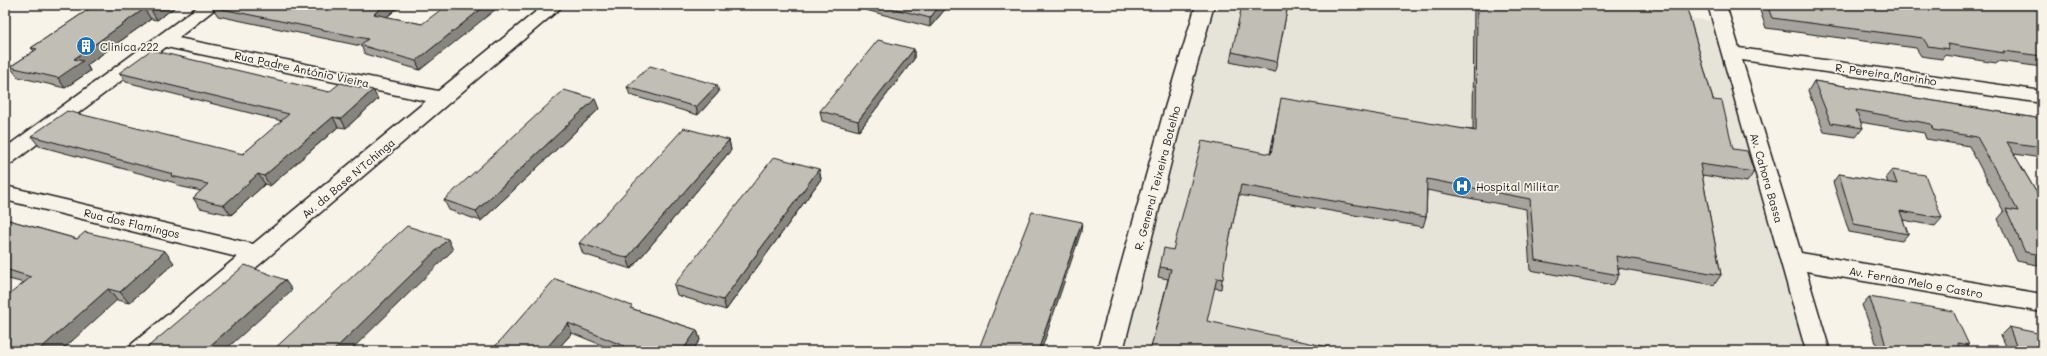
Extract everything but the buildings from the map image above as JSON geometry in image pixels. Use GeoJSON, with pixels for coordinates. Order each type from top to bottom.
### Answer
{"type":"FeatureCollection","features":[{"type":"Feature","properties":{"kind":"street"},"geometry":{"type":"LineString","coordinates":[[5,158],[211,5]]}},
{"type":"Feature","properties":{"kind":"street","name":"Av. da Base N'Tchinga"},"geometry":{"type":"LineString","coordinates":[[141,351],[555,5]]}},
{"type":"Feature","properties":{"kind":"street","name":"R. General Teixeira Botelho"},"geometry":{"type":"LineString","coordinates":[[1110,351],[1174,111],[1205,5]]}},
{"type":"Feature","properties":{"kind":"street","name":"Av. Cahora Bassa"},"geometry":{"type":"LineString","coordinates":[[1717,5],[1818,351]]}},
{"type":"Feature","properties":{"kind":"street","name":"Rua Padre António Vieira"},"geometry":{"type":"LineString","coordinates":[[163,41],[442,98]]}},
{"type":"Feature","properties":{"kind":"street","name":"R. Pereira Marinho"},"geometry":{"type":"LineString","coordinates":[[1730,52],[2042,97]]}},
{"type":"Feature","properties":{"kind":"street","name":"Rua dos Flamingos"},"geometry":{"type":"LineString","coordinates":[[5,193],[258,254]]}},
{"type":"Feature","properties":{"kind":"street","name":"Av. Fernão Melo e Castro"},"geometry":{"type":"LineString","coordinates":[[1791,260],[2042,303]]}},
{"type":"Feature","properties":{"kind":"shaded area","name":"Hospital Militar"},"geometry":{"type":"Polygon","coordinates":[[[1213,5],[1582,5],[1712,21],[1806,351],[1119,351],[1213,5]]]}},
{"type":"Feature","properties":{"kind":"place","name":"Clinica 222"},"geometry":{"type":"Point","coordinates":[86,46]}},
{"type":"Feature","properties":{"kind":"place","name":"Hospital Militar"},"geometry":{"type":"Point","coordinates":[1462,186]}}]}
